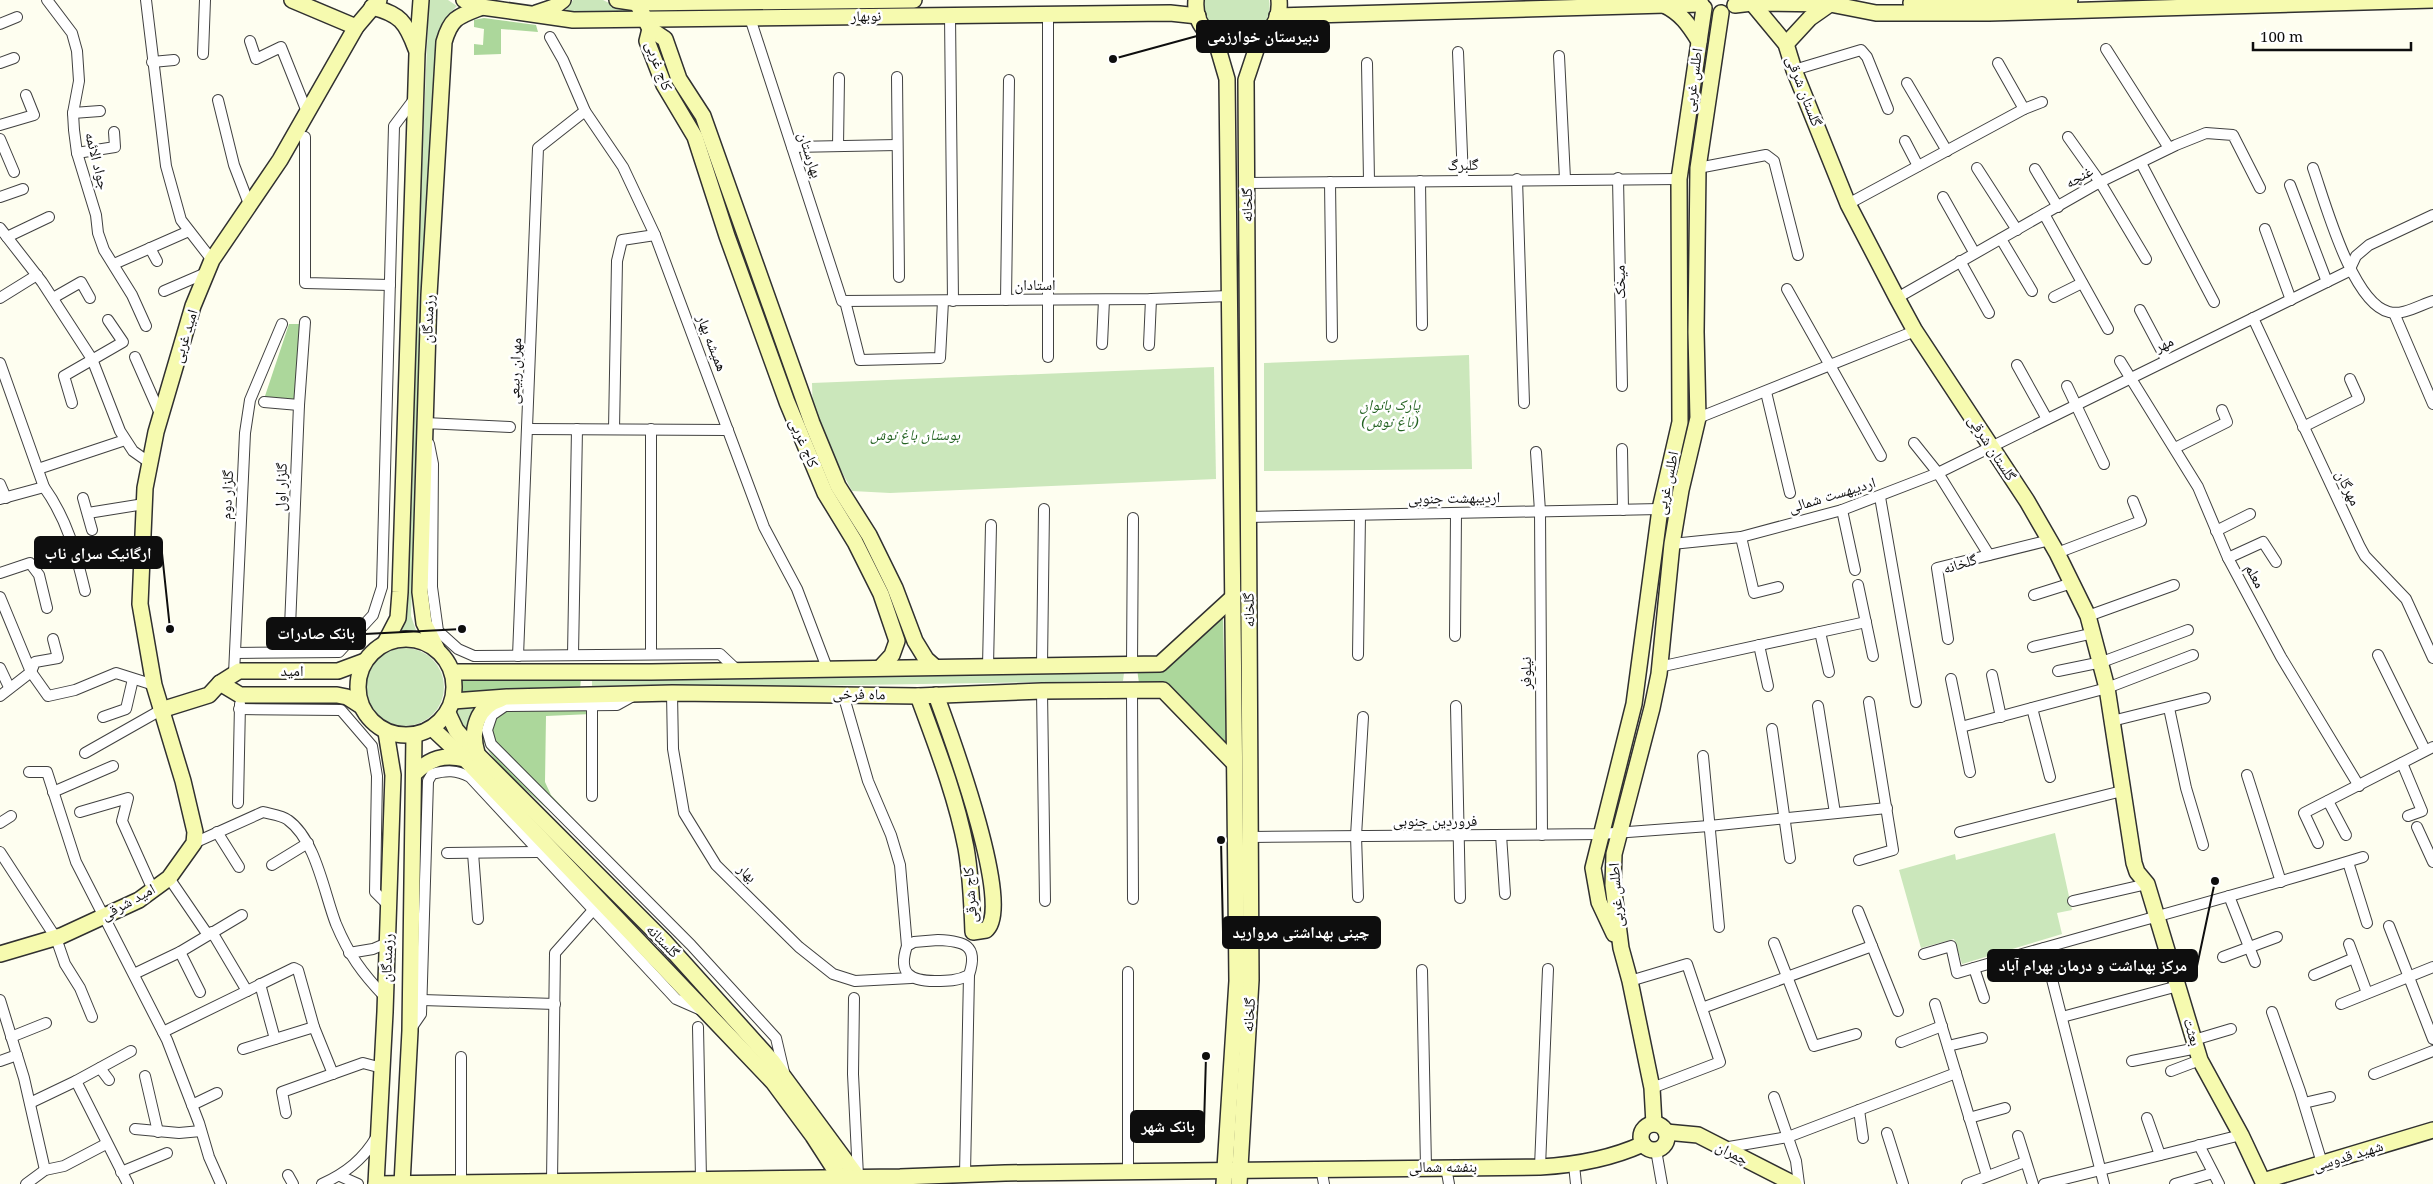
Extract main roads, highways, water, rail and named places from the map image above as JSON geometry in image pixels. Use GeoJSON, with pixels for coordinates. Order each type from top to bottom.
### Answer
{"type":"FeatureCollection","features":[{"type":"Feature","properties":{"kind":"main road"},"geometry":{"type":"LineString","coordinates":[[292,0],[356,27]]}},
{"type":"Feature","properties":{"kind":"main road","name":"رزمندگان"},"geometry":{"type":"LineString","coordinates":[[385,643],[398,618],[400,592],[417,54],[421,0]]}},
{"type":"Feature","properties":{"kind":"main road"},"geometry":{"type":"LineString","coordinates":[[464,0],[482,7]]}},
{"type":"Feature","properties":{"kind":"main road"},"geometry":{"type":"LineString","coordinates":[[535,13],[554,7],[563,0]]}},
{"type":"Feature","properties":{"kind":"main road","name":"نوبهار"},"geometry":{"type":"LineString","coordinates":[[617,0],[637,3],[914,0]]}},
{"type":"Feature","properties":{"kind":"main road"},"geometry":{"type":"LineString","coordinates":[[1196,0],[1198,16],[1204,29],[1215,38],[1230,44],[1245,44],[1260,38],[1270,29],[1277,16],[1279,0]]}},
{"type":"Feature","properties":{"kind":"main road"},"geometry":{"type":"LineString","coordinates":[[1277,16],[1448,9],[1701,4],[1712,12],[1721,13],[1742,3],[1830,4],[2070,0]]}},
{"type":"Feature","properties":{"kind":"main road"},"geometry":{"type":"LineString","coordinates":[[1830,4],[1876,13],[1990,13],[2217,3],[2433,0]]}},
{"type":"Feature","properties":{"kind":"main road","name":"امید غربی"},"geometry":{"type":"LineString","coordinates":[[161,710],[154,685],[140,604],[144,504],[150,463],[161,416],[193,306],[210,266],[249,204],[280,160],[356,27],[375,3],[404,22],[417,54]]}},
{"type":"Feature","properties":{"kind":"main road"},"geometry":{"type":"LineString","coordinates":[[637,3],[647,24]]}},
{"type":"Feature","properties":{"kind":"main road","name":"گلستان شرقی"},"geometry":{"type":"LineString","coordinates":[[1742,3],[1786,44],[1794,70],[1848,204],[1915,330],[1992,446],[2054,546],[2088,616],[2102,662],[2107,688],[2129,840],[2142,878]]}},
{"type":"Feature","properties":{"kind":"main road","name":"اطلس غربی"},"geometry":{"type":"LineString","coordinates":[[1621,948],[1599,902],[1593,868],[1634,704],[1660,508],[1680,422],[1679,179],[1699,41],[1701,4]]}},
{"type":"Feature","properties":{"kind":"main road","name":"گلستان شرقی"},"geometry":{"type":"LineString","coordinates":[[1786,44],[1810,18],[1830,4]]}},
{"type":"Feature","properties":{"kind":"main road"},"geometry":{"type":"LineString","coordinates":[[1664,5],[1676,11],[1687,22],[1699,41]]}},
{"type":"Feature","properties":{"kind":"main road","name":"رزمندگان"},"geometry":{"type":"LineString","coordinates":[[437,650],[424,623],[420,592],[429,295],[444,42],[447,29],[454,19],[482,7]]}},
{"type":"Feature","properties":{"kind":"main road","name":"نوبهار"},"geometry":{"type":"LineString","coordinates":[[482,7],[535,13],[573,20],[647,24],[750,18],[950,15],[1170,13],[1198,16]]}},
{"type":"Feature","properties":{"kind":"main road","name":"اطلس غربی"},"geometry":{"type":"LineString","coordinates":[[1660,1128],[1630,981],[1621,948],[1613,885],[1614,854],[1652,708],[1659,667],[1672,544],[1681,490],[1698,418],[1696,332],[1698,168],[1721,13]]}},
{"type":"Feature","properties":{"kind":"main road","name":"کاج غربی"},"geometry":{"type":"LineString","coordinates":[[647,24],[665,40],[679,79],[703,116],[740,226],[802,396],[838,486],[873,544],[895,588],[915,641],[926,659],[935,667]]}},
{"type":"Feature","properties":{"kind":"main road","name":"کاج غربی"},"geometry":{"type":"LineString","coordinates":[[647,24],[647,41],[664,86],[695,137],[726,231],[787,402],[825,493],[855,542],[881,594],[897,641]]}},
{"type":"Feature","properties":{"kind":"main road","name":"گلخانه"},"geometry":{"type":"LineString","coordinates":[[1215,38],[1227,80],[1236,981],[1231,1178]]}},
{"type":"Feature","properties":{"kind":"main road","name":"گلخانه"},"geometry":{"type":"LineString","coordinates":[[1231,1178],[1251,980],[1246,80],[1260,38]]}},
{"type":"Feature","properties":{"kind":"main road"},"geometry":{"type":"LineString","coordinates":[[726,231],[740,226]]}},
{"type":"Feature","properties":{"kind":"main road"},"geometry":{"type":"LineString","coordinates":[[787,402],[802,396]]}},
{"type":"Feature","properties":{"kind":"main road","name":"ماه فرخی"},"geometry":{"type":"LineString","coordinates":[[453,672],[588,672],[1160,664],[1232,599]]}},
{"type":"Feature","properties":{"kind":"main road"},"geometry":{"type":"LineString","coordinates":[[398,639],[412,639],[425,642],[437,650],[453,672],[455,686],[450,707],[433,729],[414,735],[400,736],[386,732],[367,716],[362,706],[358,684],[365,661],[385,643],[398,639]]}},
{"type":"Feature","properties":{"kind":"main road"},"geometry":{"type":"LineString","coordinates":[[881,667],[892,655],[897,641],[905,647],[915,641]]}},
{"type":"Feature","properties":{"kind":"main road","name":"امید"},"geometry":{"type":"LineString","coordinates":[[161,710],[209,695],[220,684],[239,671],[338,671],[365,661]]}},
{"type":"Feature","properties":{"kind":"main road"},"geometry":{"type":"LineString","coordinates":[[1132,664],[1132,690]]}},
{"type":"Feature","properties":{"kind":"main road"},"geometry":{"type":"LineString","coordinates":[[588,672],[589,701]]}},
{"type":"Feature","properties":{"kind":"main road","name":"امید"},"geometry":{"type":"LineString","coordinates":[[220,684],[240,702],[337,695],[347,697],[362,706]]}},
{"type":"Feature","properties":{"kind":"main road","name":"ماه فرخی"},"geometry":{"type":"LineString","coordinates":[[450,707],[507,697],[589,701],[672,693],[918,696],[1042,691],[1163,690],[1234,763]]}},
{"type":"Feature","properties":{"kind":"main road","name":"کاج شرقی"},"geometry":{"type":"LineString","coordinates":[[918,696],[954,802],[966,848],[972,898],[972,932],[986,930],[992,920],[986,853],[974,801],[936,695]]}},
{"type":"Feature","properties":{"kind":"main road"},"geometry":{"type":"LineString","coordinates":[[414,774],[424,764],[437,757],[471,756],[474,730],[478,718],[485,708],[495,700],[507,697]]}},
{"type":"Feature","properties":{"kind":"main road","name":"گلستانه"},"geometry":{"type":"LineString","coordinates":[[450,707],[456,730],[471,756],[773,1082],[842,1181]]}},
{"type":"Feature","properties":{"kind":"main road","name":"امید شرقی"},"geometry":{"type":"LineString","coordinates":[[0,954],[56,938],[139,900],[169,878],[194,844],[195,832],[183,781],[161,710]]}},
{"type":"Feature","properties":{"kind":"main road","name":"گلستانه"},"geometry":{"type":"LineString","coordinates":[[433,729],[471,756],[664,941],[785,1078],[860,1181]]}},
{"type":"Feature","properties":{"kind":"main road","name":"رزمندگان"},"geometry":{"type":"LineString","coordinates":[[376,1184],[393,774],[386,732]]}},
{"type":"Feature","properties":{"kind":"main road","name":"رزمندگان"},"geometry":{"type":"LineString","coordinates":[[402,1184],[410,1031],[414,735]]}},
{"type":"Feature","properties":{"kind":"main road","name":"بعثت"},"geometry":{"type":"LineString","coordinates":[[2142,878],[2156,915],[2197,1050],[2264,1182]]}},
{"type":"Feature","properties":{"kind":"main road"},"geometry":{"type":"LineString","coordinates":[[1660,1128],[1666,1143],[1650,1147],[1642,1136],[1644,1129],[1660,1128]]}},
{"type":"Feature","properties":{"kind":"main road","name":"چمران"},"geometry":{"type":"LineString","coordinates":[[1660,1128],[1698,1135],[1794,1184]]}},
{"type":"Feature","properties":{"kind":"main road","name":"شهید قدوسی"},"geometry":{"type":"LineString","coordinates":[[2264,1182],[2433,1130]]}},
{"type":"Feature","properties":{"kind":"main road","name":"بنفشه شمالی"},"geometry":{"type":"LineString","coordinates":[[376,1184],[552,1181],[622,1182],[702,1179],[860,1181],[965,1174],[1005,1178],[1089,1178],[1128,1172],[1231,1178],[1322,1168],[1540,1167],[1574,1165],[1650,1147]]}},
{"type":"Feature","properties":{"kind":"place","name":"دبیرستان خوارزمی"},"geometry":{"type":"Point","coordinates":[1113,59]}},
{"type":"Feature","properties":{"kind":"place","name":"ارگانیک سرای ناب"},"geometry":{"type":"Point","coordinates":[170,629]}},
{"type":"Feature","properties":{"kind":"place","name":"بانک صادرات"},"geometry":{"type":"Point","coordinates":[462,629]}},
{"type":"Feature","properties":{"kind":"place","name":"چینی بهداشتی مروارید"},"geometry":{"type":"Point","coordinates":[1221,840]}},
{"type":"Feature","properties":{"kind":"place","name":"مرکز بهداشت و درمان بهرام آباد"},"geometry":{"type":"Point","coordinates":[2215,881]}},
{"type":"Feature","properties":{"kind":"place","name":"بانک شهر"},"geometry":{"type":"Point","coordinates":[1206,1056]}},
{"type":"Feature","properties":{"kind":"park label","name":"پارک بانوان (باغ نوش)"},"geometry":{"type":"Point","coordinates":[1390,414]}},
{"type":"Feature","properties":{"kind":"park label","name":"بوستان باغ نوش"},"geometry":{"type":"Point","coordinates":[915,435]}}]}
